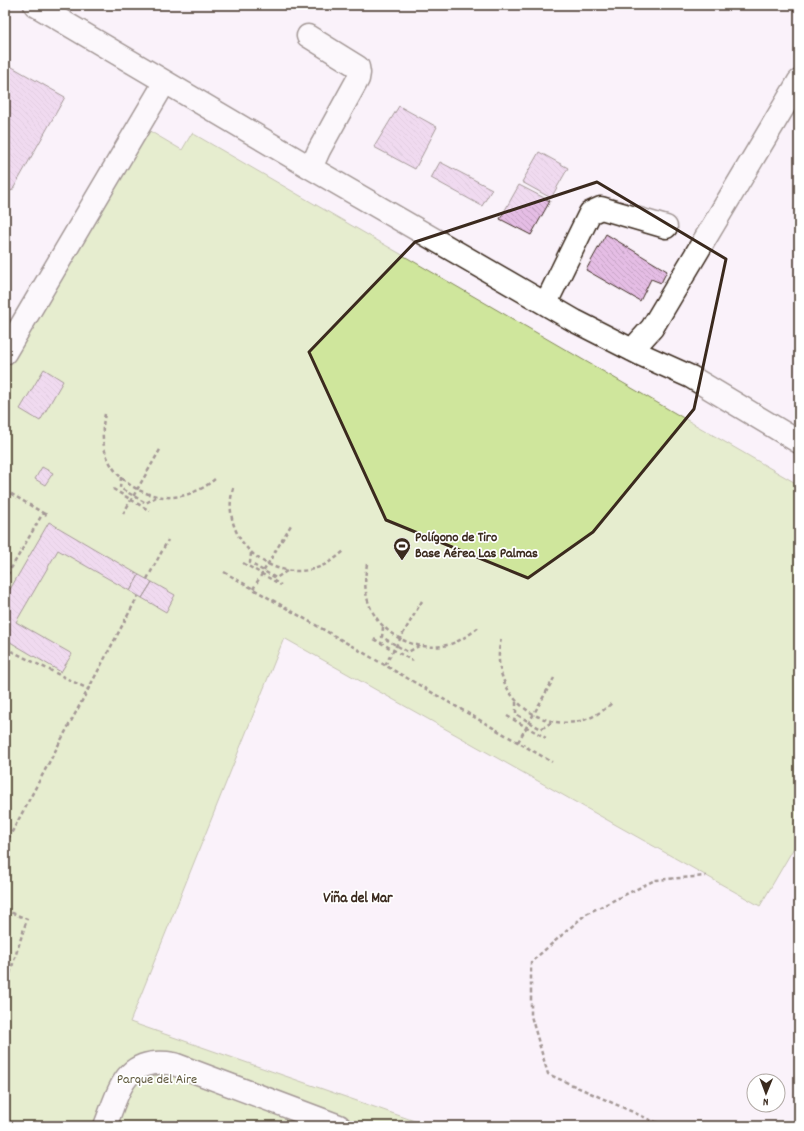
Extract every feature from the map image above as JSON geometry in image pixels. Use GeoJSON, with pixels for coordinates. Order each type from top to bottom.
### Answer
{"type":"FeatureCollection","features":[{"type":"Feature","properties":{"kind":"lane"},"geometry":{"type":"LineString","coordinates":[[35,5],[311,168],[575,320],[637,352],[691,377],[799,442]]}},
{"type":"Feature","properties":{"kind":"lane"},"geometry":{"type":"LineString","coordinates":[[308,36],[358,67],[359,73],[358,79],[311,168]]}},
{"type":"Feature","properties":{"kind":"lane"},"geometry":{"type":"LineString","coordinates":[[637,352],[795,106],[799,81]]}},
{"type":"Feature","properties":{"kind":"lane"},"geometry":{"type":"LineString","coordinates":[[5,353],[165,82]]}},
{"type":"Feature","properties":{"kind":"lane"},"geometry":{"type":"LineString","coordinates":[[546,303],[590,213],[601,208],[666,227]]}},
{"type":"Feature","properties":{"kind":"lane"},"geometry":{"type":"LineString","coordinates":[[105,1126],[125,1079],[139,1066],[161,1062],[174,1064],[339,1126]]}},
{"type":"Feature","properties":{"kind":"path"},"geometry":{"type":"LineString","coordinates":[[105,414],[102,426],[105,451],[117,473],[125,482],[137,490],[147,494],[172,498],[196,492],[216,478]]}},
{"type":"Feature","properties":{"kind":"path"},"geometry":{"type":"LineString","coordinates":[[123,514],[161,448]]}},
{"type":"Feature","properties":{"kind":"path"},"geometry":{"type":"LineString","coordinates":[[121,477],[120,488],[146,503],[156,496]]}},
{"type":"Feature","properties":{"kind":"path"},"geometry":{"type":"LineString","coordinates":[[112,488],[150,511]]}},
{"type":"Feature","properties":{"kind":"path"},"geometry":{"type":"LineString","coordinates":[[233,488],[231,506],[233,525],[245,546],[264,562],[275,568],[300,571],[324,566],[344,551]]}},
{"type":"Feature","properties":{"kind":"path"},"geometry":{"type":"LineString","coordinates":[[5,490],[47,515]]}},
{"type":"Feature","properties":{"kind":"path"},"geometry":{"type":"LineString","coordinates":[[5,579],[43,512]]}},
{"type":"Feature","properties":{"kind":"path"},"geometry":{"type":"LineString","coordinates":[[253,589],[291,525]]}},
{"type":"Feature","properties":{"kind":"path"},"geometry":{"type":"LineString","coordinates":[[147,579],[168,540]]}},
{"type":"Feature","properties":{"kind":"path"},"geometry":{"type":"LineString","coordinates":[[251,552],[250,563],[282,585]]}},
{"type":"Feature","properties":{"kind":"path"},"geometry":{"type":"LineString","coordinates":[[243,563],[276,578],[287,570]]}},
{"type":"Feature","properties":{"kind":"path"},"geometry":{"type":"LineString","coordinates":[[367,564],[365,588],[373,612],[383,626],[400,639],[409,643],[434,647],[458,641],[479,627]]}},
{"type":"Feature","properties":{"kind":"path"},"geometry":{"type":"LineString","coordinates":[[224,572],[552,762]]}},
{"type":"Feature","properties":{"kind":"path"},"geometry":{"type":"LineString","coordinates":[[5,845],[138,596]]}},
{"type":"Feature","properties":{"kind":"path"},"geometry":{"type":"LineString","coordinates":[[385,665],[422,601]]}},
{"type":"Feature","properties":{"kind":"path"},"geometry":{"type":"LineString","coordinates":[[383,626],[382,637],[408,652],[419,645]]}},
{"type":"Feature","properties":{"kind":"path"},"geometry":{"type":"LineString","coordinates":[[374,639],[413,661]]}},
{"type":"Feature","properties":{"kind":"path"},"geometry":{"type":"LineString","coordinates":[[501,640],[498,652],[501,676],[516,702],[533,715],[553,721],[568,723],[592,717],[612,703]]}},
{"type":"Feature","properties":{"kind":"path"},"geometry":{"type":"LineString","coordinates":[[5,648],[88,689]]}},
{"type":"Feature","properties":{"kind":"path"},"geometry":{"type":"LineString","coordinates":[[518,742],[554,678]]}},
{"type":"Feature","properties":{"kind":"path"},"geometry":{"type":"LineString","coordinates":[[516,702],[516,714],[541,729],[553,721]]}},
{"type":"Feature","properties":{"kind":"path"},"geometry":{"type":"LineString","coordinates":[[507,716],[546,738]]}},
{"type":"Feature","properties":{"kind":"path"},"geometry":{"type":"LineString","coordinates":[[664,1126],[548,1074],[531,1016],[531,962],[586,914],[655,880],[706,876]]}},
{"type":"Feature","properties":{"kind":"path"},"geometry":{"type":"LineString","coordinates":[[5,910],[27,918],[5,989]]}},
{"type":"Feature","properties":{"kind":"highlighted area"},"geometry":{"type":"Polygon","coordinates":[[[597,182],[726,259],[694,409],[593,532],[528,578],[386,520],[309,352],[415,242],[597,182]]]}},
{"type":"Feature","properties":{"kind":"green space","name":"Polígono de Tiro Base Aérea Las Palmas"},"geometry":{"type":"Polygon","coordinates":[[[136,123],[182,150],[192,133],[799,485],[799,839],[760,906],[284,638],[130,1022],[429,1126],[5,1126],[5,336],[136,123]]]}},
{"type":"Feature","properties":{"kind":"building"},"geometry":{"type":"Polygon","coordinates":[[[5,63],[65,97],[12,191],[5,187],[5,63]]]}},
{"type":"Feature","properties":{"kind":"building"},"geometry":{"type":"Polygon","coordinates":[[[399,106],[437,127],[415,169],[374,147],[399,106]]]}},
{"type":"Feature","properties":{"kind":"building"},"geometry":{"type":"Polygon","coordinates":[[[539,152],[568,168],[551,198],[522,182],[539,152]]]}},
{"type":"Feature","properties":{"kind":"building"},"geometry":{"type":"Polygon","coordinates":[[[440,162],[492,189],[482,206],[431,178],[440,162]]]}},
{"type":"Feature","properties":{"kind":"building"},"geometry":{"type":"Polygon","coordinates":[[[519,185],[550,201],[531,235],[500,219],[519,185]]]}},
{"type":"Feature","properties":{"kind":"building"},"geometry":{"type":"Polygon","coordinates":[[[606,234],[667,271],[661,283],[651,279],[640,301],[586,270],[606,234]]]}},
{"type":"Feature","properties":{"kind":"building"},"geometry":{"type":"Polygon","coordinates":[[[44,369],[63,381],[40,421],[20,409],[44,369]]]}},
{"type":"Feature","properties":{"kind":"building"},"geometry":{"type":"Polygon","coordinates":[[[42,467],[53,473],[45,485],[35,479],[42,467]]]}},
{"type":"Feature","properties":{"kind":"building"},"geometry":{"type":"Polygon","coordinates":[[[49,522],[139,575],[130,591],[58,550],[16,622],[72,654],[61,672],[5,639],[5,598],[49,522]]]}},
{"type":"Feature","properties":{"kind":"building"},"geometry":{"type":"Polygon","coordinates":[[[139,575],[152,582],[142,598],[130,591],[139,575]]]}},
{"type":"Feature","properties":{"kind":"building"},"geometry":{"type":"Polygon","coordinates":[[[152,582],[175,595],[166,612],[142,598],[152,582]]]}},
{"type":"Feature","properties":{"kind":"place","name":"Polígono de Tiro Base Aérea Las Palmas"},"geometry":{"type":"Point","coordinates":[402,561]}},
{"type":"Feature","properties":{"kind":"district","name":"Viña del Mar"},"geometry":{"type":"Point","coordinates":[358,899]}},
{"type":"Feature","properties":{"kind":"park label","name":"Parque del Aire"},"geometry":{"type":"Point","coordinates":[157,1080]}}]}
